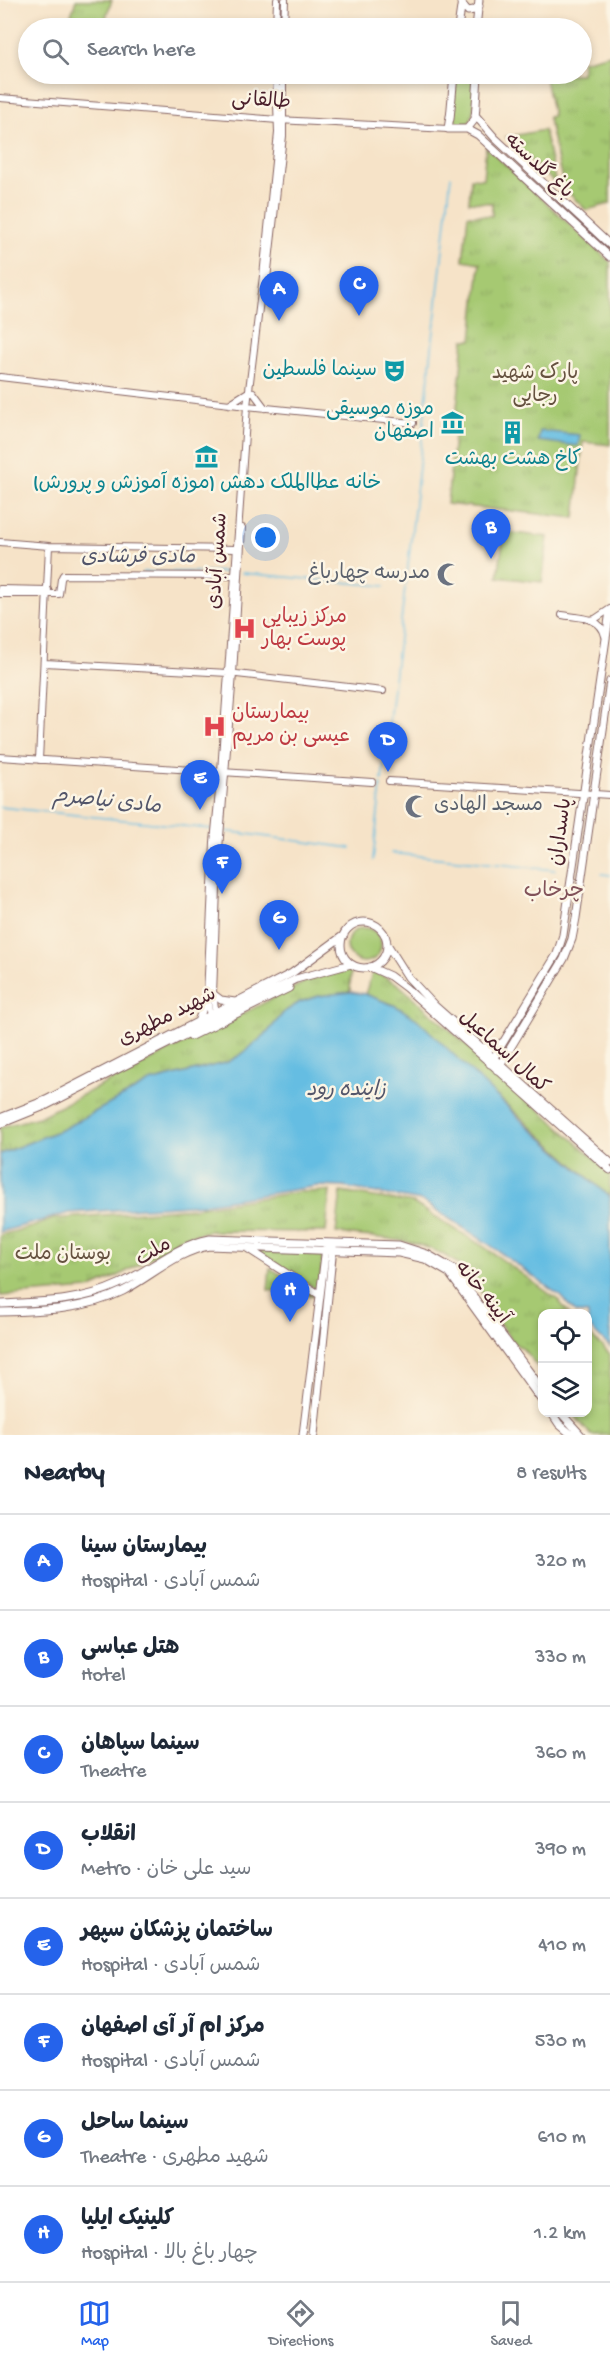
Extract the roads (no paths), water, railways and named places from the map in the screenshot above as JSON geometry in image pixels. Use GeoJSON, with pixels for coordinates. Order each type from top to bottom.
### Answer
{"type":"FeatureCollection","features":[{"type":"Feature","properties":{"kind":"main road"},"geometry":{"type":"LineString","coordinates":[[276,18],[277,0]]}},
{"type":"Feature","properties":{"kind":"main road"},"geometry":{"type":"LineString","coordinates":[[284,18],[285,0]]}},
{"type":"Feature","properties":{"kind":"main road"},"geometry":{"type":"LineString","coordinates":[[462,2],[468,11],[474,10],[479,3]]}},
{"type":"Feature","properties":{"kind":"main road"},"geometry":{"type":"LineString","coordinates":[[460,18],[462,2]]}},
{"type":"Feature","properties":{"kind":"main road"},"geometry":{"type":"LineString","coordinates":[[477,18],[479,3]]}},
{"type":"Feature","properties":{"kind":"main road","name":"شمس آبادی"},"geometry":{"type":"LineString","coordinates":[[231,674],[234,576],[249,406],[284,136],[277,84]]}},
{"type":"Feature","properties":{"kind":"main road","name":"شمس آبادی"},"geometry":{"type":"LineString","coordinates":[[251,392],[283,84]]}},
{"type":"Feature","properties":{"kind":"main road"},"geometry":{"type":"LineString","coordinates":[[453,84],[448,129],[467,129],[473,124],[476,84]]}},
{"type":"Feature","properties":{"kind":"main road","name":"طالقانی"},"geometry":{"type":"LineString","coordinates":[[0,98],[305,122],[448,129]]}},
{"type":"Feature","properties":{"kind":"main road","name":"باغ گلدسته"},"geometry":{"type":"LineString","coordinates":[[475,115],[610,245]]}},
{"type":"Feature","properties":{"kind":"main road"},"geometry":{"type":"LineString","coordinates":[[450,116],[456,129]]}},
{"type":"Feature","properties":{"kind":"main road"},"geometry":{"type":"LineString","coordinates":[[284,136],[293,126],[305,122]]}},
{"type":"Feature","properties":{"kind":"main road","name":"باغ گلدسته"},"geometry":{"type":"LineString","coordinates":[[467,129],[478,135],[506,159],[610,257]]}},
{"type":"Feature","properties":{"kind":"main road"},"geometry":{"type":"LineString","coordinates":[[506,159],[512,153]]}},
{"type":"Feature","properties":{"kind":"main road"},"geometry":{"type":"LineString","coordinates":[[589,237],[594,230]]}},
{"type":"Feature","properties":{"kind":"main road"},"geometry":{"type":"LineString","coordinates":[[0,377],[413,423]]}},
{"type":"Feature","properties":{"kind":"main road"},"geometry":{"type":"LineString","coordinates":[[229,404],[251,392],[266,408]]}},
{"type":"Feature","properties":{"kind":"main road","name":"شمس آبادی"},"geometry":{"type":"LineString","coordinates":[[213,1017],[210,995],[214,904],[249,406]]}},
{"type":"Feature","properties":{"kind":"main road"},"geometry":{"type":"LineString","coordinates":[[0,542],[49,546],[236,549]]}},
{"type":"Feature","properties":{"kind":"main road"},"geometry":{"type":"LineString","coordinates":[[39,760],[49,546]]}},
{"type":"Feature","properties":{"kind":"main road"},"geometry":{"type":"LineString","coordinates":[[0,590],[59,594],[63,575],[234,576]]}},
{"type":"Feature","properties":{"kind":"main road"},"geometry":{"type":"LineString","coordinates":[[0,594],[48,593]]}},
{"type":"Feature","properties":{"kind":"main road"},"geometry":{"type":"LineString","coordinates":[[590,620],[610,610]]}},
{"type":"Feature","properties":{"kind":"main road"},"geometry":{"type":"LineString","coordinates":[[609,622],[610,610]]}},
{"type":"Feature","properties":{"kind":"main road"},"geometry":{"type":"LineString","coordinates":[[562,615],[598,622],[608,638]]}},
{"type":"Feature","properties":{"kind":"main road","name":"پاسداران"},"geometry":{"type":"LineString","coordinates":[[492,1062],[557,954],[563,935],[609,622]]}},
{"type":"Feature","properties":{"kind":"main road"},"geometry":{"type":"LineString","coordinates":[[45,663],[231,674],[383,691]]}},
{"type":"Feature","properties":{"kind":"main road","name":"پاسداران"},"geometry":{"type":"LineString","coordinates":[[499,1067],[564,959],[572,939],[610,681]]}},
{"type":"Feature","properties":{"kind":"main road"},"geometry":{"type":"LineString","coordinates":[[0,757],[372,782]]}},
{"type":"Feature","properties":{"kind":"main road"},"geometry":{"type":"LineString","coordinates":[[204,770],[220,785]]}},
{"type":"Feature","properties":{"kind":"main road","name":"شمس آبادی"},"geometry":{"type":"LineString","coordinates":[[214,904],[214,836],[220,785],[224,771]]}},
{"type":"Feature","properties":{"kind":"main road"},"geometry":{"type":"LineString","coordinates":[[586,780],[594,786],[597,779]]}},
{"type":"Feature","properties":{"kind":"main road"},"geometry":{"type":"LineString","coordinates":[[389,781],[610,795]]}},
{"type":"Feature","properties":{"kind":"main road"},"geometry":{"type":"LineString","coordinates":[[367,922],[383,932],[387,944],[382,959],[370,967],[360,968],[351,964],[342,949],[344,935],[353,925],[367,922]]}},
{"type":"Feature","properties":{"kind":"main road","name":"شهید مطهری"},"geometry":{"type":"LineString","coordinates":[[0,1124],[47,1105],[169,1042],[292,973],[322,954],[344,935]]}},
{"type":"Feature","properties":{"kind":"main road","name":"کمال اسماعیل"},"geometry":{"type":"LineString","coordinates":[[387,944],[408,977],[424,996],[480,1047],[492,1062]]}},
{"type":"Feature","properties":{"kind":"main road","name":"شهید مطهری"},"geometry":{"type":"LineString","coordinates":[[0,1118],[46,1100],[198,1022],[309,975],[351,964]]}},
{"type":"Feature","properties":{"kind":"main road","name":"کمال اسماعیل"},"geometry":{"type":"LineString","coordinates":[[370,967],[397,981],[499,1067],[610,1170]]}},
{"type":"Feature","properties":{"kind":"main road"},"geometry":{"type":"LineString","coordinates":[[169,1042],[189,1037],[298,983],[309,975]]}},
{"type":"Feature","properties":{"kind":"main road"},"geometry":{"type":"LineString","coordinates":[[198,1022],[210,995],[227,1002],[238,1002]]}},
{"type":"Feature","properties":{"kind":"main road"},"geometry":{"type":"LineString","coordinates":[[480,1047],[492,1048],[507,1038],[516,1039]]}},
{"type":"Feature","properties":{"kind":"main road"},"geometry":{"type":"LineString","coordinates":[[507,1074],[511,1049]]}},
{"type":"Feature","properties":{"kind":"main road","name":"کمال اسماعیل"},"geometry":{"type":"LineString","coordinates":[[568,1129],[610,1162]]}},
{"type":"Feature","properties":{"kind":"main road","name":"ملت"},"geometry":{"type":"LineString","coordinates":[[0,1304],[86,1297],[120,1284],[190,1243],[210,1239],[330,1242]]}},
{"type":"Feature","properties":{"kind":"main road"},"geometry":{"type":"LineString","coordinates":[[303,1435],[320,1295],[330,1242]]}},
{"type":"Feature","properties":{"kind":"main road","name":"آیینه خانه"},"geometry":{"type":"LineString","coordinates":[[330,1242],[399,1245],[427,1254],[453,1269],[538,1382]]}},
{"type":"Feature","properties":{"kind":"main road","name":"ملت"},"geometry":{"type":"LineString","coordinates":[[0,1312],[38,1311],[100,1301],[124,1290],[191,1249],[209,1246],[329,1250]]}},
{"type":"Feature","properties":{"kind":"main road"},"geometry":{"type":"LineString","coordinates":[[246,1247],[320,1295]]}},
{"type":"Feature","properties":{"kind":"main road"},"geometry":{"type":"LineString","coordinates":[[314,1435],[332,1259],[329,1250]]}},
{"type":"Feature","properties":{"kind":"main road","name":"آیینه خانه"},"geometry":{"type":"LineString","coordinates":[[329,1250],[412,1255],[425,1258],[449,1273],[538,1394]]}},
{"type":"Feature","properties":{"kind":"main road"},"geometry":{"type":"LineString","coordinates":[[332,1259],[343,1250]]}},
{"type":"Feature","properties":{"kind":"main road"},"geometry":{"type":"LineString","coordinates":[[308,1400],[313,1403],[317,1401]]}},
{"type":"Feature","properties":{"kind":"main road"},"geometry":{"type":"LineString","coordinates":[[306,1410],[311,1408],[315,1412]]}},
{"type":"Feature","properties":{"kind":"main road"},"geometry":{"type":"LineString","coordinates":[[554,1417],[572,1435]]}},
{"type":"Feature","properties":{"kind":"main road"},"geometry":{"type":"LineString","coordinates":[[564,1417],[581,1435]]}},
{"type":"Feature","properties":{"kind":"water"},"geometry":{"type":"Polygon","coordinates":[[[540,431],[580,435],[578,446],[538,441],[540,431]]]}},
{"type":"Feature","properties":{"kind":"water","name":"زاینده رود"},"geometry":{"type":"Polygon","coordinates":[[[350,992],[365,994],[396,1006],[417,1019],[521,1120],[610,1197],[610,1347],[592,1330],[592,1309],[572,1309],[560,1296],[487,1243],[422,1201],[343,1187],[317,1186],[204,1204],[69,1213],[0,1232],[0,1154],[63,1129],[150,1082],[228,1062],[242,1054],[267,1033],[284,1012],[300,1002],[319,996],[350,992]]]}},
{"type":"Feature","properties":{"kind":"waterway"},"geometry":{"type":"LineString","coordinates":[[406,584],[451,176]]}},
{"type":"Feature","properties":{"kind":"waterway","name":"مادی فرشادی"},"geometry":{"type":"LineString","coordinates":[[143,572],[232,572]]}},
{"type":"Feature","properties":{"kind":"waterway","name":"مادی فرشادی"},"geometry":{"type":"LineString","coordinates":[[242,573],[385,586]]}},
{"type":"Feature","properties":{"kind":"waterway"},"geometry":{"type":"LineString","coordinates":[[382,780],[405,588]]}},
{"type":"Feature","properties":{"kind":"waterway"},"geometry":{"type":"LineString","coordinates":[[373,860],[381,785]]}},
{"type":"Feature","properties":{"kind":"waterway","name":"مادی نیاصرم"},"geometry":{"type":"LineString","coordinates":[[0,807],[211,829]]}},
{"type":"Feature","properties":{"kind":"waterway","name":"مادی نیاصرم"},"geometry":{"type":"LineString","coordinates":[[224,831],[351,848]]}},
{"type":"Feature","properties":{"kind":"waterway","name":"مادی نیاصرم"},"geometry":{"type":"LineString","coordinates":[[391,853],[555,870]]}},
{"type":"Feature","properties":{"kind":"waterway","name":"مادی نیاصرم"},"geometry":{"type":"LineString","coordinates":[[602,874],[610,875]]}},
{"type":"Feature","properties":{"kind":"place","name":"سینما سپاهان"},"geometry":{"type":"Point","coordinates":[359,316]}},
{"type":"Feature","properties":{"kind":"place","name":"بیمارستان سینا"},"geometry":{"type":"Point","coordinates":[279,321]}},
{"type":"Feature","properties":{"kind":"place","name":"سینما فلسطین"},"geometry":{"type":"Point","coordinates":[395,371]}},
{"type":"Feature","properties":{"kind":"place","name":"موزه موسیقی اصفهان"},"geometry":{"type":"Point","coordinates":[452,422]}},
{"type":"Feature","properties":{"kind":"place","name":"کاخ هشت بهشت"},"geometry":{"type":"Point","coordinates":[513,433]}},
{"type":"Feature","properties":{"kind":"place","name":"خانه عطاالملک دهش (موزه آموزش و پرورش)"},"geometry":{"type":"Point","coordinates":[207,456]}},
{"type":"Feature","properties":{"kind":"place","name":"هتل عباسی"},"geometry":{"type":"Point","coordinates":[491,559]}},
{"type":"Feature","properties":{"kind":"place","name":"مدرسه چهارباغ"},"geometry":{"type":"Point","coordinates":[448,574]}},
{"type":"Feature","properties":{"kind":"place","name":"مرکز زیبایی پوست بهار"},"geometry":{"type":"Point","coordinates":[244,629]}},
{"type":"Feature","properties":{"kind":"place","name":"بیمارستان عیسی بن مریم"},"geometry":{"type":"Point","coordinates":[214,726]}},
{"type":"Feature","properties":{"kind":"place","name":"انقلاب"},"geometry":{"type":"Point","coordinates":[388,772]}},
{"type":"Feature","properties":{"kind":"place","name":"مسجد الهادی"},"geometry":{"type":"Point","coordinates":[416,806]}},
{"type":"Feature","properties":{"kind":"place","name":"ساختمان پزشکان سپهر"},"geometry":{"type":"Point","coordinates":[200,810]}},
{"type":"Feature","properties":{"kind":"place","name":"مرکز ام آر آی اصفهان"},"geometry":{"type":"Point","coordinates":[222,894]}},
{"type":"Feature","properties":{"kind":"place","name":"سینما ساحل"},"geometry":{"type":"Point","coordinates":[279,950]}},
{"type":"Feature","properties":{"kind":"place","name":"کلینیک ایلیا"},"geometry":{"type":"Point","coordinates":[290,1322]}},
{"type":"Feature","properties":{"kind":"district","name":"چرخاب"},"geometry":{"type":"Point","coordinates":[554,892]}},
{"type":"Feature","properties":{"kind":"park label","name":"پارک شهید رجایی"},"geometry":{"type":"Point","coordinates":[535,386]}},
{"type":"Feature","properties":{"kind":"park label","name":"بوستان ملت"},"geometry":{"type":"Point","coordinates":[63,1255]}}]}
